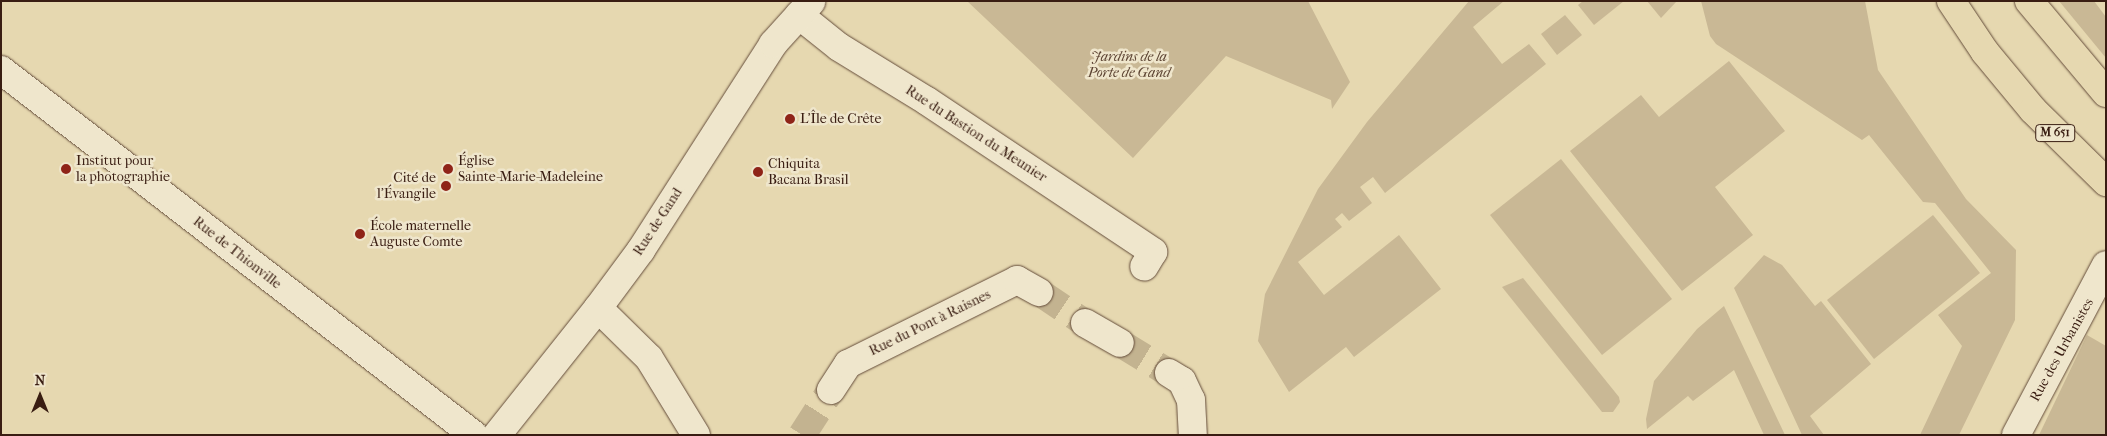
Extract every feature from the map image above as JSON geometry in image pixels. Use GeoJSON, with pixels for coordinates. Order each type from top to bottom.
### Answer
{"type":"FeatureCollection","features":[{"type":"Feature","properties":{"kind":"highway","name":"M 651"},"geometry":{"type":"LineString","coordinates":[[1951,1],[2008,81],[2051,130],[2106,182]]}},
{"type":"Feature","properties":{"kind":"highway"},"geometry":{"type":"LineString","coordinates":[[2029,1],[2106,93]]}},
{"type":"Feature","properties":{"kind":"street","name":"Rue du Bastion du Meunier"},"geometry":{"type":"LineString","coordinates":[[805,9],[839,46],[927,101],[1149,259]]}},
{"type":"Feature","properties":{"kind":"street","name":"Rue de Gand"},"geometry":{"type":"LineString","coordinates":[[497,435],[598,308],[640,250],[773,44],[805,9]]}},
{"type":"Feature","properties":{"kind":"street","name":"Rue de Thionville"},"geometry":{"type":"LineString","coordinates":[[1,70],[474,435]]}},
{"type":"Feature","properties":{"kind":"street","name":"Rue des Urbanistes"},"geometry":{"type":"LineString","coordinates":[[2016,435],[2106,265]]}},
{"type":"Feature","properties":{"kind":"street","name":"Rue du Pont à Raisnes"},"geometry":{"type":"LineString","coordinates":[[831,390],[848,364],[1017,280],[1039,292]]}},
{"type":"Feature","properties":{"kind":"street"},"geometry":{"type":"LineString","coordinates":[[598,308],[649,358],[696,435]]}},
{"type":"Feature","properties":{"kind":"street"},"geometry":{"type":"LineString","coordinates":[[1086,322],[1120,343]]}},
{"type":"Feature","properties":{"kind":"street"},"geometry":{"type":"LineString","coordinates":[[1169,373],[1182,381],[1191,400],[1193,435]]}},
{"type":"Feature","properties":{"kind":"green space","name":"Jardins de la Porte de Gand"},"geometry":{"type":"Polygon","coordinates":[[[967,1],[1308,1],[1350,82],[1332,109],[1331,100],[1226,56],[1133,158],[967,1]]]}},
{"type":"Feature","properties":{"kind":"green space"},"geometry":{"type":"Polygon","coordinates":[[[1469,1],[1504,1],[1473,27],[1502,64],[1529,44],[1546,64],[1385,193],[1373,177],[1360,187],[1372,203],[1349,221],[1342,213],[1335,219],[1342,227],[1298,262],[1324,295],[1399,235],[1441,289],[1354,357],[1346,347],[1289,392],[1258,341],[1265,294],[1318,189],[1367,122],[1469,1]]]}},
{"type":"Feature","properties":{"kind":"green space"},"geometry":{"type":"Polygon","coordinates":[[[1583,1],[1624,1],[1594,25],[1578,5],[1583,1]]]}},
{"type":"Feature","properties":{"kind":"green space"},"geometry":{"type":"Polygon","coordinates":[[[1647,1],[1677,1],[1661,18],[1647,1]]]}},
{"type":"Feature","properties":{"kind":"green space"},"geometry":{"type":"Polygon","coordinates":[[[1701,1],[1865,1],[1878,70],[1966,199],[2016,250],[2015,320],[1959,435],[1920,435],[1962,346],[1938,315],[1991,273],[1935,203],[1923,202],[1869,135],[1862,140],[1716,44],[1710,36],[1701,1]]]}},
{"type":"Feature","properties":{"kind":"green space"},"geometry":{"type":"Polygon","coordinates":[[[2059,1],[2094,1],[2106,17],[2106,58],[2059,1]]]}},
{"type":"Feature","properties":{"kind":"green space"},"geometry":{"type":"Polygon","coordinates":[[[1565,15],[1582,35],[1557,55],[1541,34],[1565,15]]]}},
{"type":"Feature","properties":{"kind":"green space"},"geometry":{"type":"Polygon","coordinates":[[[1729,61],[1785,131],[1715,187],[1753,235],[1682,291],[1570,151],[1641,95],[1659,117],[1729,61]]]}},
{"type":"Feature","properties":{"kind":"green space"},"geometry":{"type":"Polygon","coordinates":[[[1561,159],[1672,299],[1602,355],[1490,215],[1561,159]]]}},
{"type":"Feature","properties":{"kind":"green space"},"geometry":{"type":"Polygon","coordinates":[[[1933,215],[1980,273],[1874,359],[1827,300],[1933,215]]]}},
{"type":"Feature","properties":{"kind":"green space"},"geometry":{"type":"Polygon","coordinates":[[[1764,255],[1782,265],[1815,306],[1821,301],[1871,364],[1810,416],[1824,435],[1802,435],[1734,288],[1764,255]]]}},
{"type":"Feature","properties":{"kind":"green space"},"geometry":{"type":"Polygon","coordinates":[[[1523,278],[1619,397],[1620,402],[1613,412],[1602,412],[1502,287],[1523,278]]]}},
{"type":"Feature","properties":{"kind":"green space"},"geometry":{"type":"Polygon","coordinates":[[[1724,306],[1785,435],[1764,435],[1734,370],[1693,401],[1688,396],[1647,429],[1646,419],[1654,381],[1697,329],[1724,306]]]}},
{"type":"Feature","properties":{"kind":"green space"},"geometry":{"type":"Polygon","coordinates":[[[2087,335],[2106,346],[2106,435],[2039,435],[2087,335]]]}},
{"type":"Feature","properties":{"kind":"tunnel"},"geometry":{"type":"LineString","coordinates":[[1039,292],[1085,323]]}},
{"type":"Feature","properties":{"kind":"tunnel"},"geometry":{"type":"LineString","coordinates":[[1120,343],[1169,373]]}},
{"type":"Feature","properties":{"kind":"tunnel"},"geometry":{"type":"LineString","coordinates":[[802,435],[831,390]]}},
{"type":"Feature","properties":{"kind":"place","name":"L'Île de Crête"},"geometry":{"type":"Point","coordinates":[790,119]}},
{"type":"Feature","properties":{"kind":"place","name":"Institut pour la photographie"},"geometry":{"type":"Point","coordinates":[66,169]}},
{"type":"Feature","properties":{"kind":"place","name":"Église Sainte-Marie-Madeleine"},"geometry":{"type":"Point","coordinates":[448,169]}},
{"type":"Feature","properties":{"kind":"place","name":"Chiquita Bacana Brasil"},"geometry":{"type":"Point","coordinates":[758,172]}},
{"type":"Feature","properties":{"kind":"place","name":"Cité de l'Évangile"},"geometry":{"type":"Point","coordinates":[446,186]}},
{"type":"Feature","properties":{"kind":"place","name":"École maternelle Auguste Comte"},"geometry":{"type":"Point","coordinates":[360,234]}}]}
